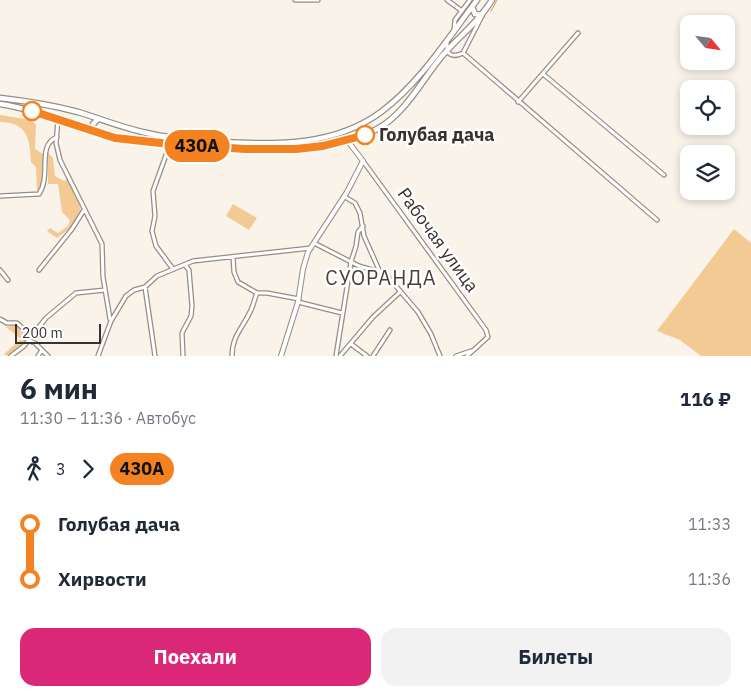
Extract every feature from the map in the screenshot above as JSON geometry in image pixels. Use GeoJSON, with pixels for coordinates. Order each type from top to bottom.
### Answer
{"type":"FeatureCollection","features":[{"type":"Feature","properties":{"kind":"main road"},"geometry":{"type":"LineString","coordinates":[[0,98],[53,106],[144,133],[171,138],[272,144],[308,142],[347,130],[380,113],[400,96],[448,40],[477,0]]}},
{"type":"Feature","properties":{"kind":"main road"},"geometry":{"type":"LineString","coordinates":[[0,104],[58,119],[94,132],[131,140],[170,144],[284,149],[323,146],[366,135],[388,121],[447,51],[482,15],[492,0]]}},
{"type":"Feature","properties":{"kind":"main road"},"geometry":{"type":"LineString","coordinates":[[472,7],[475,14],[482,15]]}},
{"type":"Feature","properties":{"kind":"main road"},"geometry":{"type":"LineString","coordinates":[[94,132],[93,124],[98,119]]}},
{"type":"Feature","properties":{"kind":"street"},"geometry":{"type":"LineString","coordinates":[[295,0],[318,0]]}},
{"type":"Feature","properties":{"kind":"street"},"geometry":{"type":"LineString","coordinates":[[447,0],[462,11]]}},
{"type":"Feature","properties":{"kind":"street"},"geometry":{"type":"LineString","coordinates":[[454,31],[456,20],[470,0]]}},
{"type":"Feature","properties":{"kind":"street"},"geometry":{"type":"LineString","coordinates":[[463,53],[482,15]]}},
{"type":"Feature","properties":{"kind":"street"},"geometry":{"type":"LineString","coordinates":[[518,102],[578,34]]}},
{"type":"Feature","properties":{"kind":"street"},"geometry":{"type":"LineString","coordinates":[[448,40],[447,51],[454,55],[463,53]]}},
{"type":"Feature","properties":{"kind":"street"},"geometry":{"type":"LineString","coordinates":[[463,53],[657,220]]}},
{"type":"Feature","properties":{"kind":"street"},"geometry":{"type":"LineString","coordinates":[[543,74],[664,175]]}},
{"type":"Feature","properties":{"kind":"street"},"geometry":{"type":"LineString","coordinates":[[58,119],[56,137],[60,160],[76,188],[84,210],[102,244],[104,290],[111,321]]}},
{"type":"Feature","properties":{"kind":"street"},"geometry":{"type":"LineString","coordinates":[[0,196],[39,194],[46,178],[46,145],[56,137]]}},
{"type":"Feature","properties":{"kind":"street"},"geometry":{"type":"LineString","coordinates":[[281,356],[298,300],[303,269],[310,248],[345,197],[363,162],[347,140]]}},
{"type":"Feature","properties":{"kind":"street"},"geometry":{"type":"LineString","coordinates":[[170,144],[153,191],[155,216],[152,230],[156,246],[173,269]]}},
{"type":"Feature","properties":{"kind":"street","name":"Рабочая улица"},"geometry":{"type":"LineString","coordinates":[[363,162],[486,330],[488,337],[472,350]]}},
{"type":"Feature","properties":{"kind":"street"},"geometry":{"type":"LineString","coordinates":[[345,197],[355,203],[360,213],[364,236],[380,272]]}},
{"type":"Feature","properties":{"kind":"street"},"geometry":{"type":"LineString","coordinates":[[39,270],[72,229],[84,210]]}},
{"type":"Feature","properties":{"kind":"street"},"geometry":{"type":"LineString","coordinates":[[336,356],[351,262],[358,232],[363,226]]}},
{"type":"Feature","properties":{"kind":"street"},"geometry":{"type":"LineString","coordinates":[[314,243],[351,262],[380,272],[389,278],[421,317],[440,356]]}},
{"type":"Feature","properties":{"kind":"street"},"geometry":{"type":"LineString","coordinates":[[98,356],[111,321],[126,296],[134,290],[145,287],[157,276],[201,260],[310,248]]}},
{"type":"Feature","properties":{"kind":"street"},"geometry":{"type":"LineString","coordinates":[[233,257],[234,272],[238,282],[256,293],[267,293],[298,300],[342,313]]}},
{"type":"Feature","properties":{"kind":"street"},"geometry":{"type":"LineString","coordinates":[[183,356],[182,333],[191,316],[192,306],[189,270],[185,265]]}},
{"type":"Feature","properties":{"kind":"street"},"geometry":{"type":"LineString","coordinates":[[0,270],[8,280]]}},
{"type":"Feature","properties":{"kind":"street"},"geometry":{"type":"LineString","coordinates":[[145,287],[155,356]]}},
{"type":"Feature","properties":{"kind":"street"},"geometry":{"type":"LineString","coordinates":[[11,356],[29,340],[46,318],[76,293],[104,290]]}},
{"type":"Feature","properties":{"kind":"street"},"geometry":{"type":"LineString","coordinates":[[340,356],[373,317],[400,292]]}},
{"type":"Feature","properties":{"kind":"street"},"geometry":{"type":"LineString","coordinates":[[232,356],[232,347],[239,329],[250,313],[256,293]]}},
{"type":"Feature","properties":{"kind":"street"},"geometry":{"type":"LineString","coordinates":[[0,319],[6,323]]}},
{"type":"Feature","properties":{"kind":"street"},"geometry":{"type":"LineString","coordinates":[[0,324],[17,323],[27,332],[29,340]]}},
{"type":"Feature","properties":{"kind":"street"},"geometry":{"type":"LineString","coordinates":[[373,356],[390,330]]}},
{"type":"Feature","properties":{"kind":"street"},"geometry":{"type":"LineString","coordinates":[[29,340],[35,342],[48,356]]}},
{"type":"Feature","properties":{"kind":"street"},"geometry":{"type":"LineString","coordinates":[[351,344],[367,356]]}},
{"type":"Feature","properties":{"kind":"street"},"geometry":{"type":"LineString","coordinates":[[38,356],[42,350]]}},
{"type":"Feature","properties":{"kind":"street"},"geometry":{"type":"LineString","coordinates":[[456,356],[472,350]]}},
{"type":"Feature","properties":{"kind":"street"},"geometry":{"type":"LineString","coordinates":[[467,356],[472,350]]}},
{"type":"Feature","properties":{"kind":"shaded area"},"geometry":{"type":"Polygon","coordinates":[[[0,115],[31,120],[36,125],[35,149],[43,154],[44,169],[42,183],[37,191],[36,167],[31,162],[28,139],[25,133],[16,125],[0,122],[0,115]]]}},
{"type":"Feature","properties":{"kind":"shaded area"},"geometry":{"type":"Polygon","coordinates":[[[48,153],[53,158],[55,176],[64,181],[68,178],[76,193],[81,211],[70,228],[57,238],[47,231],[50,228],[58,233],[68,226],[70,220],[62,212],[58,184],[48,184],[48,153]]]}},
{"type":"Feature","properties":{"kind":"shaded area"},"geometry":{"type":"Polygon","coordinates":[[[233,204],[257,218],[249,230],[226,216],[233,204]]]}},
{"type":"Feature","properties":{"kind":"shaded area"},"geometry":{"type":"Polygon","coordinates":[[[734,229],[751,243],[751,356],[701,356],[680,340],[657,331],[734,229]]]}},
{"type":"Feature","properties":{"kind":"shaded area"},"geometry":{"type":"Polygon","coordinates":[[[15,325],[19,327],[26,339],[18,349],[7,356],[4,354],[21,339],[6,327],[15,325]]]}},
{"type":"Feature","properties":{"kind":"waterway"},"geometry":{"type":"LineString","coordinates":[[491,11],[497,0]]}},
{"type":"Feature","properties":{"kind":"bus line","name":"430А"},"geometry":{"type":"LineString","coordinates":[[32,111],[115,138],[170,144],[245,149],[296,149],[323,146],[365,135]]}},
{"type":"Feature","properties":{"kind":"place","name":"Голубая дача"},"geometry":{"type":"Point","coordinates":[365,135]}},
{"type":"Feature","properties":{"kind":"district","name":"СУОРАНДА"},"geometry":{"type":"Point","coordinates":[381,278]}}]}
